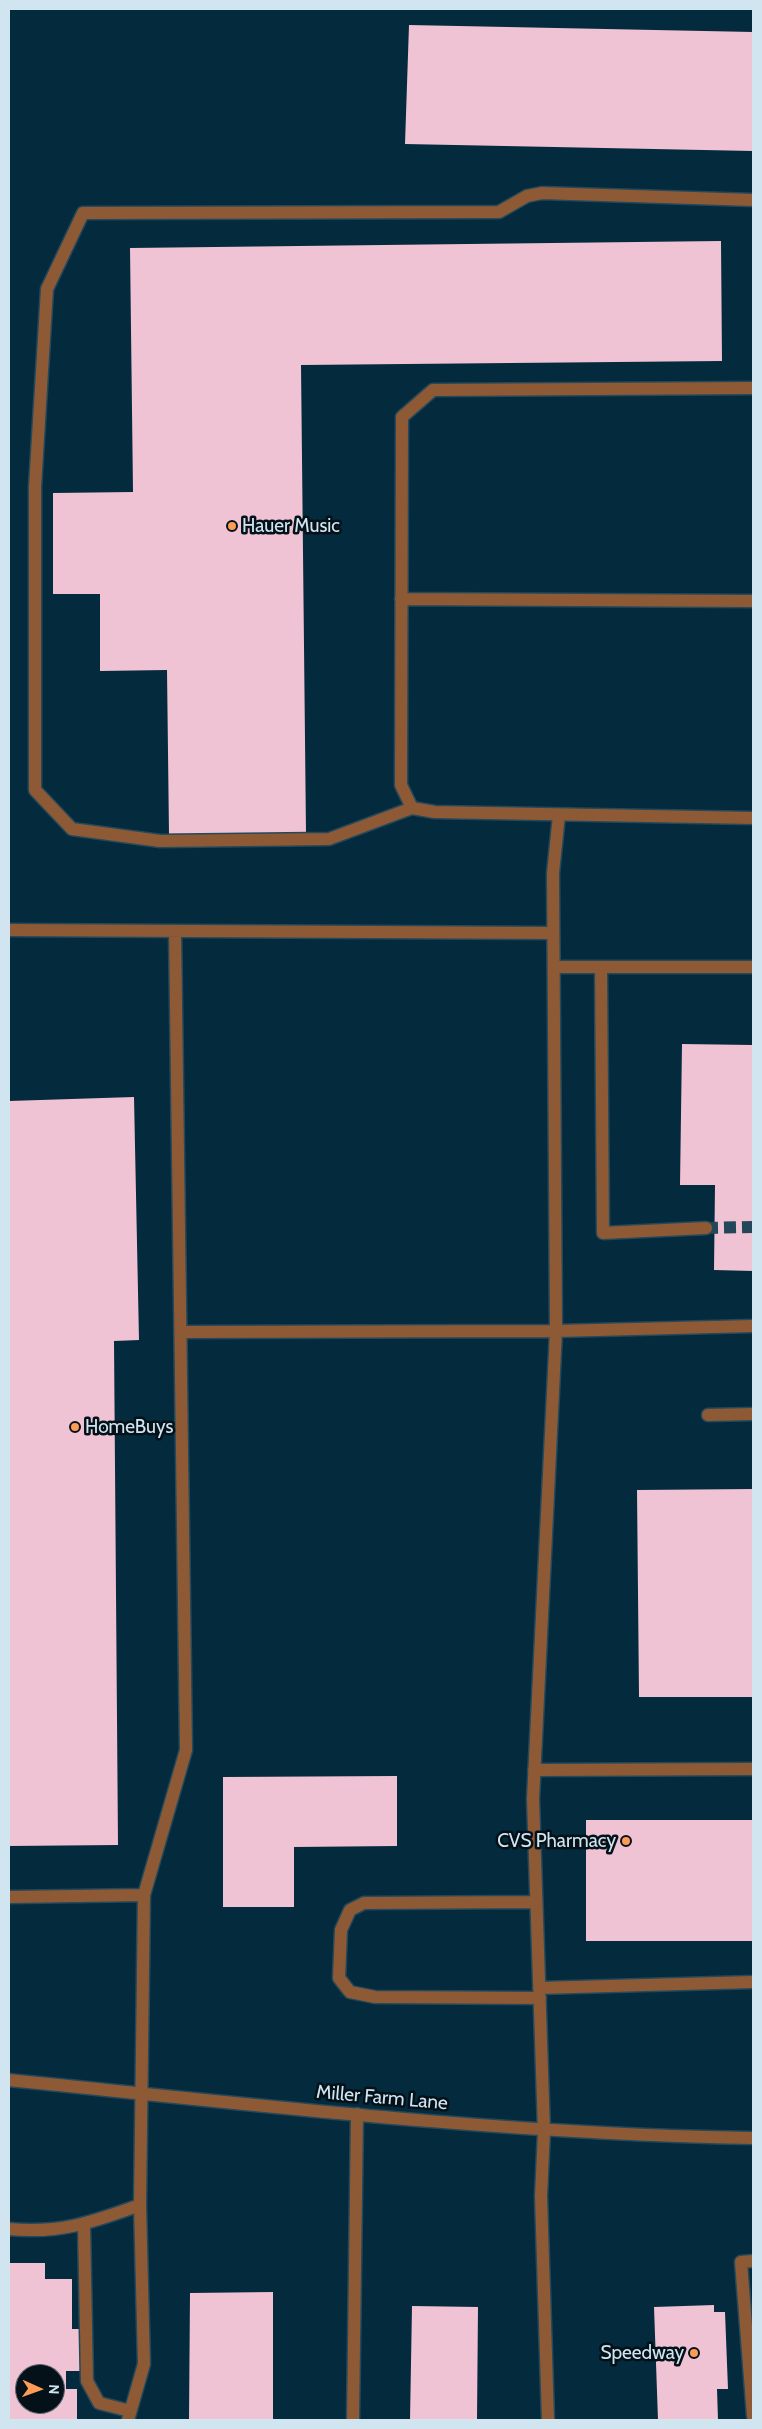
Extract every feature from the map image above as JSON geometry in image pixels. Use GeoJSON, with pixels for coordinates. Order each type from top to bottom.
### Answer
{"type":"FeatureCollection","features":[{"type":"Feature","properties":{"kind":"street"},"geometry":{"type":"LineString","coordinates":[[753,200],[542,193],[527,196],[499,212],[83,213],[47,289],[35,486],[35,790],[72,830],[160,841],[329,839],[412,808],[434,812],[753,818]]}},
{"type":"Feature","properties":{"kind":"street"},"geometry":{"type":"LineString","coordinates":[[412,808],[401,785],[402,417],[433,390],[753,388]]}},
{"type":"Feature","properties":{"kind":"street"},"geometry":{"type":"LineString","coordinates":[[401,599],[753,601]]}},
{"type":"Feature","properties":{"kind":"street"},"geometry":{"type":"LineString","coordinates":[[548,2420],[541,2196],[544,2131],[536,1902],[534,1770],[556,1331],[553,873],[559,815]]}},
{"type":"Feature","properties":{"kind":"street"},"geometry":{"type":"LineString","coordinates":[[9,930],[554,933]]}},
{"type":"Feature","properties":{"kind":"street"},"geometry":{"type":"LineString","coordinates":[[84,2225],[87,2381],[99,2403],[129,2416],[144,2364],[140,2205],[144,1895],[186,1750],[175,931]]}},
{"type":"Feature","properties":{"kind":"street"},"geometry":{"type":"LineString","coordinates":[[554,967],[753,967]]}},
{"type":"Feature","properties":{"kind":"street"},"geometry":{"type":"LineString","coordinates":[[601,967],[603,1233],[706,1228]]}},
{"type":"Feature","properties":{"kind":"street"},"geometry":{"type":"LineString","coordinates":[[181,1332],[556,1331],[753,1326]]}},
{"type":"Feature","properties":{"kind":"street"},"geometry":{"type":"LineString","coordinates":[[708,1415],[753,1414]]}},
{"type":"Feature","properties":{"kind":"street"},"geometry":{"type":"LineString","coordinates":[[534,1770],[753,1769]]}},
{"type":"Feature","properties":{"kind":"street"},"geometry":{"type":"LineString","coordinates":[[9,1897],[144,1895]]}},
{"type":"Feature","properties":{"kind":"street"},"geometry":{"type":"LineString","coordinates":[[536,1902],[364,1903],[350,1910],[341,1930],[339,1978],[350,1992],[375,1997],[539,1993],[753,1982]]}},
{"type":"Feature","properties":{"kind":"street","name":"Miller Farm Lane"},"geometry":{"type":"LineString","coordinates":[[9,2080],[544,2131],[639,2136],[753,2138]]}},
{"type":"Feature","properties":{"kind":"street"},"geometry":{"type":"LineString","coordinates":[[353,2420],[357,2114]]}},
{"type":"Feature","properties":{"kind":"street"},"geometry":{"type":"LineString","coordinates":[[9,2229],[38,2232],[84,2225],[140,2205]]}},
{"type":"Feature","properties":{"kind":"street"},"geometry":{"type":"LineString","coordinates":[[753,2261],[741,2262],[753,2416]]}},
{"type":"Feature","properties":{"kind":"building"},"geometry":{"type":"Polygon","coordinates":[[[409,25],[753,32],[753,151],[405,144],[409,25]]]}},
{"type":"Feature","properties":{"kind":"building"},"geometry":{"type":"Polygon","coordinates":[[[721,241],[722,361],[301,365],[306,833],[169,835],[167,670],[100,671],[100,594],[53,594],[53,493],[133,492],[130,248],[721,241]]]}},
{"type":"Feature","properties":{"kind":"building"},"geometry":{"type":"Polygon","coordinates":[[[682,1044],[753,1045],[753,1271],[714,1270],[715,1185],[680,1185],[682,1044]]]}},
{"type":"Feature","properties":{"kind":"building"},"geometry":{"type":"Polygon","coordinates":[[[134,1097],[139,1340],[114,1341],[118,1845],[9,1846],[9,1101],[134,1097]]]}},
{"type":"Feature","properties":{"kind":"building"},"geometry":{"type":"Polygon","coordinates":[[[753,1489],[753,1697],[639,1697],[637,1490],[753,1489]]]}},
{"type":"Feature","properties":{"kind":"building"},"geometry":{"type":"Polygon","coordinates":[[[397,1776],[397,1846],[294,1847],[294,1907],[223,1907],[223,1777],[397,1776]]]}},
{"type":"Feature","properties":{"kind":"building","name":"CVS Pharmacy"},"geometry":{"type":"Polygon","coordinates":[[[586,1820],[753,1820],[753,1941],[586,1941],[586,1820]]]}},
{"type":"Feature","properties":{"kind":"building"},"geometry":{"type":"Polygon","coordinates":[[[9,2263],[45,2263],[45,2279],[72,2279],[72,2329],[80,2329],[80,2371],[66,2371],[66,2389],[77,2389],[77,2420],[9,2420],[9,2263]]]}},
{"type":"Feature","properties":{"kind":"building"},"geometry":{"type":"Polygon","coordinates":[[[273,2292],[273,2420],[189,2420],[190,2293],[273,2292]]]}},
{"type":"Feature","properties":{"kind":"building"},"geometry":{"type":"Polygon","coordinates":[[[714,2305],[714,2312],[725,2312],[728,2389],[717,2389],[718,2420],[658,2420],[654,2307],[714,2305]]]}},
{"type":"Feature","properties":{"kind":"building"},"geometry":{"type":"Polygon","coordinates":[[[412,2306],[478,2307],[477,2420],[410,2420],[412,2306]]]}},
{"type":"Feature","properties":{"kind":"tunnel"},"geometry":{"type":"LineString","coordinates":[[706,1228],[753,1227]]}},
{"type":"Feature","properties":{"kind":"place","name":"Hauer Music"},"geometry":{"type":"Point","coordinates":[232,526]}},
{"type":"Feature","properties":{"kind":"place","name":"HomeBuys"},"geometry":{"type":"Point","coordinates":[75,1427]}},
{"type":"Feature","properties":{"kind":"place","name":"CVS Pharmacy"},"geometry":{"type":"Point","coordinates":[626,1841]}},
{"type":"Feature","properties":{"kind":"place","name":"Speedway"},"geometry":{"type":"Point","coordinates":[694,2353]}}]}
